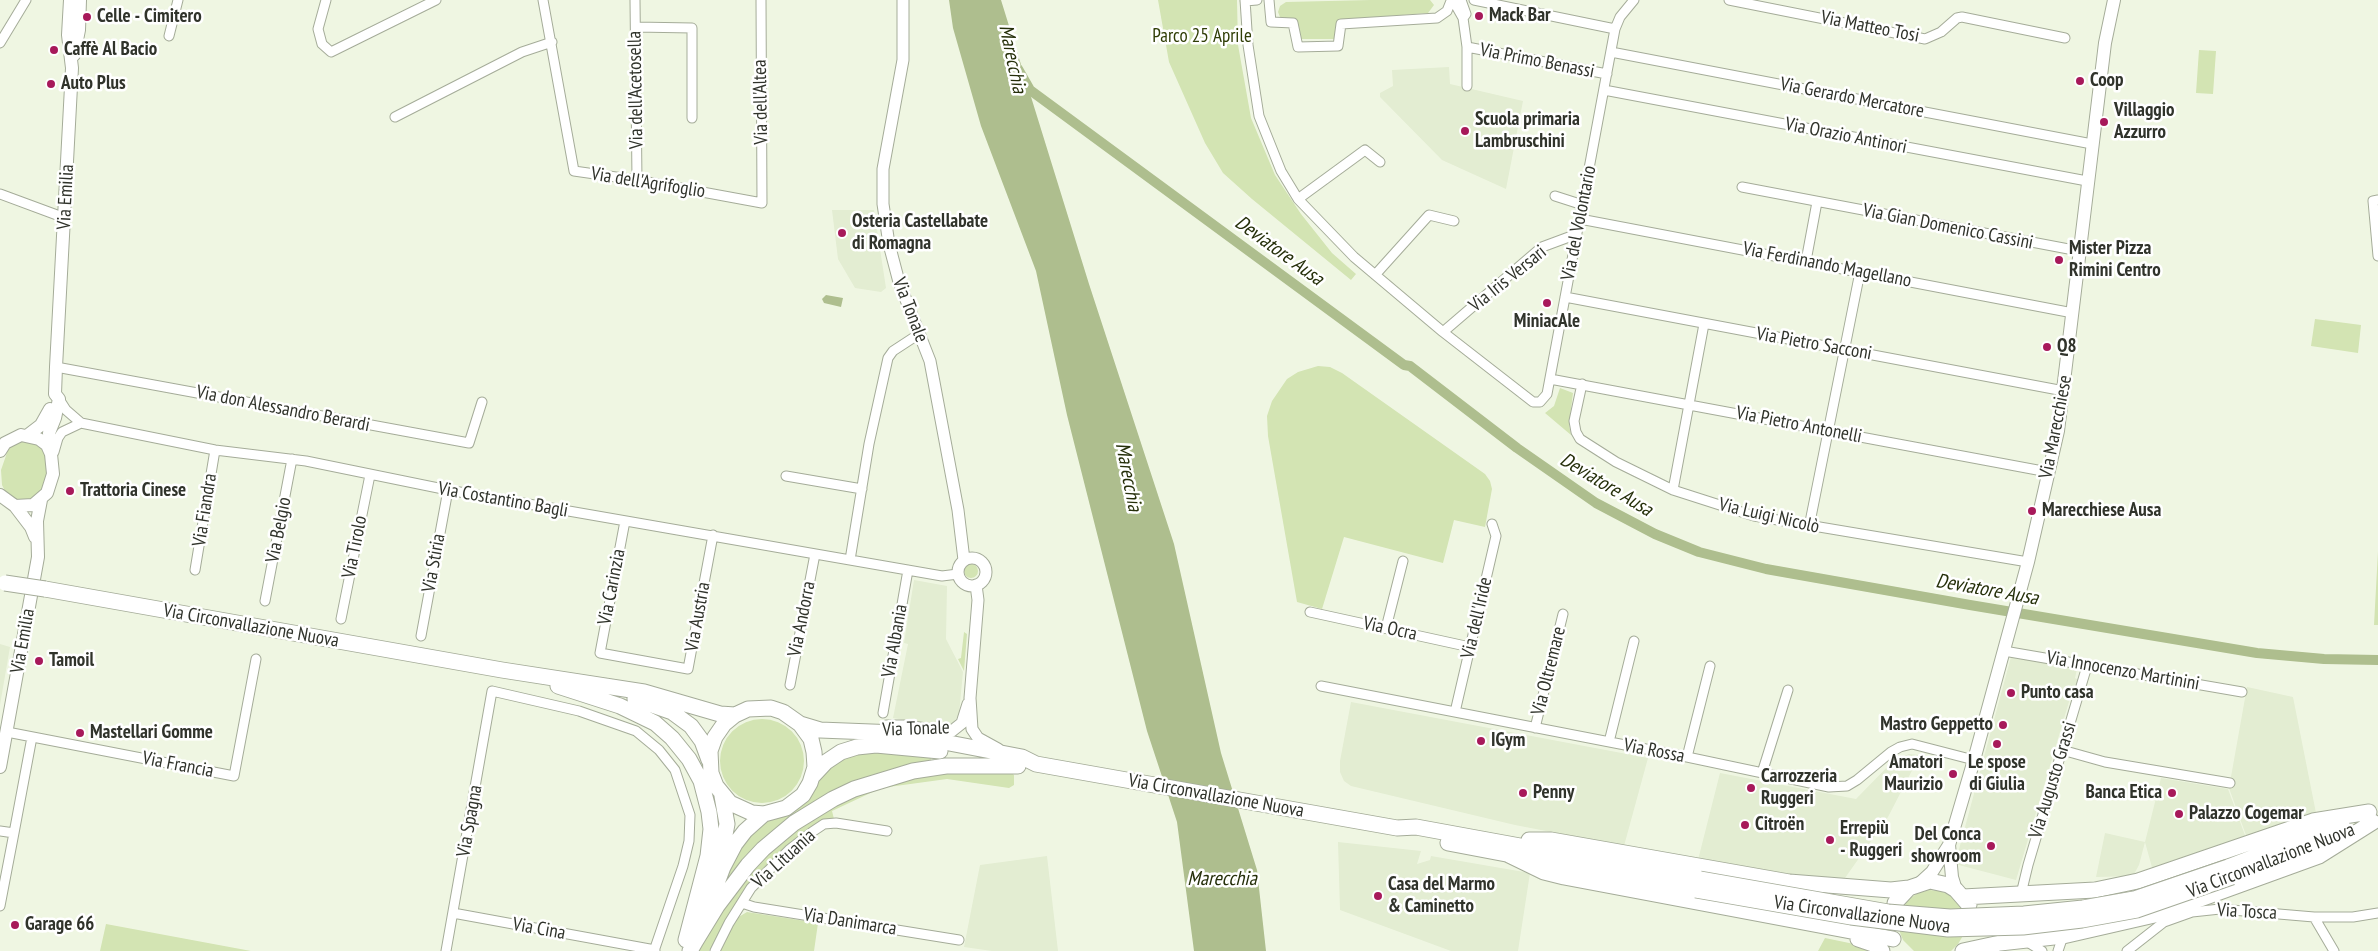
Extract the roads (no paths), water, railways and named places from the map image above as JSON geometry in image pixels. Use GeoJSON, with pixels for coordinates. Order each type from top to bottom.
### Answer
{"type":"FeatureCollection","features":[{"type":"Feature","properties":{"kind":"main road","name":"Via Emilia"},"geometry":{"type":"LineString","coordinates":[[0,767],[38,557],[37,521],[41,500],[51,485],[52,458],[49,433],[55,418],[57,396],[56,368],[72,68],[68,36],[70,0]]}},
{"type":"Feature","properties":{"kind":"main road"},"geometry":{"type":"LineString","coordinates":[[72,68],[80,30],[80,0]]}},
{"type":"Feature","properties":{"kind":"main road","name":"Via Marecchiese"},"geometry":{"type":"LineString","coordinates":[[1914,886],[1932,872],[1949,845],[2028,562],[2058,431],[2087,181],[2105,43],[2114,0]]}},
{"type":"Feature","properties":{"kind":"main road","name":"Via Emilia"},"geometry":{"type":"LineString","coordinates":[[28,435],[47,418],[51,399],[57,396]]}},
{"type":"Feature","properties":{"kind":"main road"},"geometry":{"type":"LineString","coordinates":[[0,451],[5,443],[12,438],[28,435],[39,439],[47,445],[52,458]]}},
{"type":"Feature","properties":{"kind":"main road"},"geometry":{"type":"LineString","coordinates":[[5,500],[24,507],[41,500]]}},
{"type":"Feature","properties":{"kind":"main road"},"geometry":{"type":"LineString","coordinates":[[5,500],[31,526],[38,544]]}},
{"type":"Feature","properties":{"kind":"main road","name":"Via Circonvallazione Nuova"},"geometry":{"type":"LineString","coordinates":[[3,583],[502,670],[644,692],[702,710],[735,715]]}},
{"type":"Feature","properties":{"kind":"main road","name":"Via Circonvallazione Nuova"},"geometry":{"type":"LineString","coordinates":[[502,670],[558,686],[593,690],[644,701],[672,712],[691,726],[702,741],[709,761]]}},
{"type":"Feature","properties":{"kind":"main road"},"geometry":{"type":"LineString","coordinates":[[558,686],[620,706],[655,723],[672,738],[702,781],[709,812],[708,856],[688,946]]}},
{"type":"Feature","properties":{"kind":"main road"},"geometry":{"type":"LineString","coordinates":[[688,946],[723,845],[727,824],[722,796],[713,780],[709,761],[715,737],[724,724],[735,715],[753,708],[771,708],[783,712],[800,724],[810,739],[814,752],[812,777],[803,795],[795,802],[775,812],[764,814],[741,809],[722,796]]}},
{"type":"Feature","properties":{"kind":"main road","name":"Via Circonvallazione Nuova"},"geometry":{"type":"LineString","coordinates":[[800,724],[820,730],[896,733],[1005,754],[1036,764],[1397,828],[1416,826],[1509,849],[1698,884],[1850,917],[1948,929],[2023,926],[2082,920],[2137,910],[2375,815]]}},
{"type":"Feature","properties":{"kind":"main road","name":"Via Circonvallazione Nuova"},"geometry":{"type":"LineString","coordinates":[[812,777],[826,762],[841,752],[876,745],[978,756],[1018,766],[1036,764]]}},
{"type":"Feature","properties":{"kind":"main road"},"geometry":{"type":"LineString","coordinates":[[688,946],[753,860],[794,823],[833,799],[862,786],[912,771],[946,766],[1018,766]]}},
{"type":"Feature","properties":{"kind":"main road"},"geometry":{"type":"LineString","coordinates":[[688,946],[735,844],[745,831],[764,814]]}},
{"type":"Feature","properties":{"kind":"main road"},"geometry":{"type":"LineString","coordinates":[[1509,849],[1529,840],[1552,840],[1789,882],[1891,890],[1930,881],[1939,882],[1963,899],[2095,890],[2138,881],[2313,821],[2375,815]]}},
{"type":"Feature","properties":{"kind":"main road"},"geometry":{"type":"LineString","coordinates":[[1962,951],[2000,943],[2063,936],[2158,914],[2318,856],[2375,815]]}},
{"type":"Feature","properties":{"kind":"main road","name":"Via Marecchiese"},"geometry":{"type":"LineString","coordinates":[[1949,845],[1952,877],[1963,899]]}},
{"type":"Feature","properties":{"kind":"main road"},"geometry":{"type":"LineString","coordinates":[[1509,849],[1544,872],[1564,878],[1765,914],[1895,941]]}},
{"type":"Feature","properties":{"kind":"main road"},"geometry":{"type":"LineString","coordinates":[[1895,903],[1914,886]]}},
{"type":"Feature","properties":{"kind":"main road"},"geometry":{"type":"LineString","coordinates":[[1765,914],[1866,941],[1882,951]]}},
{"type":"Feature","properties":{"kind":"main road"},"geometry":{"type":"LineString","coordinates":[[1962,951],[1970,937]]}},
{"type":"Feature","properties":{"kind":"street"},"geometry":{"type":"LineString","coordinates":[[1,39],[26,0]]}},
{"type":"Feature","properties":{"kind":"street"},"geometry":{"type":"LineString","coordinates":[[168,36],[178,0]]}},
{"type":"Feature","properties":{"kind":"street"},"geometry":{"type":"LineString","coordinates":[[326,0],[318,29],[322,44],[331,52],[436,0]]}},
{"type":"Feature","properties":{"kind":"street","name":"Via dell'Agrifoglio"},"geometry":{"type":"LineString","coordinates":[[543,0],[574,171],[637,180],[762,203]]}},
{"type":"Feature","properties":{"kind":"street","name":"Via dell'Acetosella"},"geometry":{"type":"LineString","coordinates":[[635,0],[637,180]]}},
{"type":"Feature","properties":{"kind":"street","name":"Via dell'Altea"},"geometry":{"type":"LineString","coordinates":[[760,0],[762,203]]}},
{"type":"Feature","properties":{"kind":"street","name":"Via Tonale"},"geometry":{"type":"LineString","coordinates":[[903,0],[905,36],[901,76],[886,151],[882,186],[885,226],[892,260],[930,361],[945,433],[964,560]]}},
{"type":"Feature","properties":{"kind":"street"},"geometry":{"type":"LineString","coordinates":[[1257,0],[1245,0],[1248,45],[1259,116],[1281,171],[1298,199],[1354,257],[1443,332]]}},
{"type":"Feature","properties":{"kind":"street"},"geometry":{"type":"LineString","coordinates":[[1269,0],[1271,22],[1293,22],[1298,47],[1338,46],[1341,24],[1437,18],[1447,11],[1455,1],[1463,18],[1467,47],[1467,86]]}},
{"type":"Feature","properties":{"kind":"street"},"geometry":{"type":"LineString","coordinates":[[1474,0],[1615,29]]}},
{"type":"Feature","properties":{"kind":"street"},"geometry":{"type":"LineString","coordinates":[[1611,52],[1615,29],[1620,17],[1634,0]]}},
{"type":"Feature","properties":{"kind":"street","name":"Via Matteo Tosi"},"geometry":{"type":"LineString","coordinates":[[1729,0],[1925,39],[1940,32],[1957,18],[1962,17],[2065,38]]}},
{"type":"Feature","properties":{"kind":"street"},"geometry":{"type":"LineString","coordinates":[[636,27],[692,28],[692,118]]}},
{"type":"Feature","properties":{"kind":"street"},"geometry":{"type":"LineString","coordinates":[[395,117],[522,52],[552,42]]}},
{"type":"Feature","properties":{"kind":"street","name":"Via Primo Benassi"},"geometry":{"type":"LineString","coordinates":[[1467,47],[1607,74]]}},
{"type":"Feature","properties":{"kind":"street","name":"Via Gerardo Mercatore"},"geometry":{"type":"LineString","coordinates":[[1611,52],[2092,144]]}},
{"type":"Feature","properties":{"kind":"street","name":"Via del Volontario"},"geometry":{"type":"LineString","coordinates":[[1443,332],[1532,402],[1540,402],[1547,394],[1611,52]]}},
{"type":"Feature","properties":{"kind":"street","name":"Via Orazio Antinori"},"geometry":{"type":"LineString","coordinates":[[1604,90],[2087,181]]}},
{"type":"Feature","properties":{"kind":"street"},"geometry":{"type":"LineString","coordinates":[[1298,199],[1365,150],[1380,162]]}},
{"type":"Feature","properties":{"kind":"street","name":"Via Gian Domenico Cassini"},"geometry":{"type":"LineString","coordinates":[[1742,187],[2079,251]]}},
{"type":"Feature","properties":{"kind":"street"},"geometry":{"type":"LineString","coordinates":[[0,194],[65,218]]}},
{"type":"Feature","properties":{"kind":"street"},"geometry":{"type":"LineString","coordinates":[[1555,196],[1583,205]]}},
{"type":"Feature","properties":{"kind":"street"},"geometry":{"type":"LineString","coordinates":[[2375,201],[2378,256]]}},
{"type":"Feature","properties":{"kind":"street"},"geometry":{"type":"LineString","coordinates":[[1806,261],[1817,202]]}},
{"type":"Feature","properties":{"kind":"street"},"geometry":{"type":"LineString","coordinates":[[1375,275],[1429,215],[1454,220]]}},
{"type":"Feature","properties":{"kind":"street","name":"Via Ferdinando Magellano"},"geometry":{"type":"LineString","coordinates":[[1580,219],[2073,312]]}},
{"type":"Feature","properties":{"kind":"street","name":"Via Iris Versari"},"geometry":{"type":"LineString","coordinates":[[1443,332],[1542,247],[1577,234]]}},
{"type":"Feature","properties":{"kind":"street"},"geometry":{"type":"LineString","coordinates":[[1809,526],[1860,272]]}},
{"type":"Feature","properties":{"kind":"street","name":"Via Pietro Sacconi"},"geometry":{"type":"LineString","coordinates":[[1565,297],[2064,391]]}},
{"type":"Feature","properties":{"kind":"street"},"geometry":{"type":"LineString","coordinates":[[1674,490],[1704,324]]}},
{"type":"Feature","properties":{"kind":"street"},"geometry":{"type":"LineString","coordinates":[[850,560],[869,444],[888,358],[893,351],[919,334]]}},
{"type":"Feature","properties":{"kind":"street","name":"Via don Alessandro Berardi"},"geometry":{"type":"LineString","coordinates":[[56,368],[469,443],[482,402]]}},
{"type":"Feature","properties":{"kind":"street","name":"Via Pietro Antonelli"},"geometry":{"type":"LineString","coordinates":[[1550,379],[2048,472]]}},
{"type":"Feature","properties":{"kind":"street","name":"Via Luigi Nicolò"},"geometry":{"type":"LineString","coordinates":[[1582,384],[1574,421],[1576,432],[1580,439],[1616,462],[1674,490],[1754,516],[2028,562]]}},
{"type":"Feature","properties":{"kind":"street"},"geometry":{"type":"LineString","coordinates":[[52,458],[58,438],[62,432],[81,423],[67,411],[57,396]]}},
{"type":"Feature","properties":{"kind":"street","name":"Via Costantino Bagli"},"geometry":{"type":"LineString","coordinates":[[81,423],[215,450],[292,459],[448,490],[942,576],[958,574]]}},
{"type":"Feature","properties":{"kind":"street","name":"Via Fiandra"},"geometry":{"type":"LineString","coordinates":[[195,570],[215,450]]}},
{"type":"Feature","properties":{"kind":"street","name":"Via Belgio"},"geometry":{"type":"LineString","coordinates":[[265,601],[292,459]]}},
{"type":"Feature","properties":{"kind":"street","name":"Via Tirolo"},"geometry":{"type":"LineString","coordinates":[[341,619],[370,474]]}},
{"type":"Feature","properties":{"kind":"street"},"geometry":{"type":"LineString","coordinates":[[786,476],[862,489]]}},
{"type":"Feature","properties":{"kind":"street","name":"Via Stiria"},"geometry":{"type":"LineString","coordinates":[[421,636],[448,490]]}},
{"type":"Feature","properties":{"kind":"street","name":"Via Carinzia"},"geometry":{"type":"LineString","coordinates":[[600,652],[625,521]]}},
{"type":"Feature","properties":{"kind":"street","name":"Via dell'Iride"},"geometry":{"type":"LineString","coordinates":[[1455,712],[1496,536],[1492,524]]}},
{"type":"Feature","properties":{"kind":"street","name":"Via Austria"},"geometry":{"type":"LineString","coordinates":[[600,652],[688,669],[713,535]]}},
{"type":"Feature","properties":{"kind":"street","name":"Via Andorra"},"geometry":{"type":"LineString","coordinates":[[790,685],[815,554]]}},
{"type":"Feature","properties":{"kind":"street"},"geometry":{"type":"LineString","coordinates":[[976,558],[986,567],[986,576],[976,585],[965,584],[958,574],[959,566],[964,560],[976,558]]}},
{"type":"Feature","properties":{"kind":"street"},"geometry":{"type":"LineString","coordinates":[[1386,628],[1403,561]]}},
{"type":"Feature","properties":{"kind":"street","name":"Via Albania"},"geometry":{"type":"LineString","coordinates":[[883,713],[908,570]]}},
{"type":"Feature","properties":{"kind":"street","name":"Via Tonale"},"geometry":{"type":"LineString","coordinates":[[976,585],[978,600],[970,698],[971,724],[974,734],[1005,754]]}},
{"type":"Feature","properties":{"kind":"street","name":"Via Ocra"},"geometry":{"type":"LineString","coordinates":[[1310,612],[1470,647]]}},
{"type":"Feature","properties":{"kind":"street","name":"Via Oltremare"},"geometry":{"type":"LineString","coordinates":[[1535,728],[1563,614]]}},
{"type":"Feature","properties":{"kind":"street"},"geometry":{"type":"LineString","coordinates":[[1609,742],[1634,641]]}},
{"type":"Feature","properties":{"kind":"street","name":"Via Innocenzo Martinini"},"geometry":{"type":"LineString","coordinates":[[2004,651],[2242,692]]}},
{"type":"Feature","properties":{"kind":"street","name":"Via Francia"},"geometry":{"type":"LineString","coordinates":[[6,732],[234,776],[256,659]]}},
{"type":"Feature","properties":{"kind":"street"},"geometry":{"type":"LineString","coordinates":[[1687,757],[1710,666]]}},
{"type":"Feature","properties":{"kind":"street","name":"Via Augusto Grassi"},"geometry":{"type":"LineString","coordinates":[[2021,894],[2087,666]]}},
{"type":"Feature","properties":{"kind":"street","name":"Via Rossa"},"geometry":{"type":"LineString","coordinates":[[1321,686],[1839,788],[1857,780],[1891,752],[1912,744],[1974,760]]}},
{"type":"Feature","properties":{"kind":"street"},"geometry":{"type":"LineString","coordinates":[[1762,773],[1788,690]]}},
{"type":"Feature","properties":{"kind":"street","name":"Via Spagna"},"geometry":{"type":"LineString","coordinates":[[446,951],[492,691],[580,711],[636,731],[659,750],[675,770],[690,815],[689,841],[683,866],[654,950]]}},
{"type":"Feature","properties":{"kind":"street","name":"Via Tonale"},"geometry":{"type":"LineString","coordinates":[[870,732],[886,726],[906,726],[946,732],[952,731],[962,723],[970,698]]}},
{"type":"Feature","properties":{"kind":"street"},"geometry":{"type":"LineString","coordinates":[[0,906],[32,737]]}},
{"type":"Feature","properties":{"kind":"street"},"geometry":{"type":"LineString","coordinates":[[2062,750],[2105,762],[2230,783]]}},
{"type":"Feature","properties":{"kind":"street","name":"Via Lituania"},"geometry":{"type":"LineString","coordinates":[[715,951],[751,888],[790,849],[824,824],[836,823],[886,831]]}},
{"type":"Feature","properties":{"kind":"street"},"geometry":{"type":"LineString","coordinates":[[0,831],[14,834]]}},
{"type":"Feature","properties":{"kind":"street","name":"Via Danimarca"},"geometry":{"type":"LineString","coordinates":[[742,903],[754,907],[959,940]]}},
{"type":"Feature","properties":{"kind":"street","name":"Via Tosca"},"geometry":{"type":"LineString","coordinates":[[2127,951],[2164,922],[2192,912],[2220,909],[2314,917],[2353,917],[2378,913]]}},
{"type":"Feature","properties":{"kind":"street","name":"Via Cina"},"geometry":{"type":"LineString","coordinates":[[454,913],[654,950]]}},
{"type":"Feature","properties":{"kind":"street"},"geometry":{"type":"LineString","coordinates":[[2314,917],[2334,951]]}},
{"type":"Feature","properties":{"kind":"street"},"geometry":{"type":"LineString","coordinates":[[2058,951],[2063,936]]}},
{"type":"Feature","properties":{"kind":"street"},"geometry":{"type":"LineString","coordinates":[[2026,941],[2042,951]]}},
{"type":"Feature","properties":{"kind":"water","name":"Marecchia"},"geometry":{"type":"Polygon","coordinates":[[[949,0],[1001,0],[1089,284],[1174,544],[1221,753],[1257,870],[1266,951],[1194,951],[1177,822],[1147,731],[1067,415],[1036,271],[981,126],[953,28],[949,0]]]}},
{"type":"Feature","properties":{"kind":"water"},"geometry":{"type":"Polygon","coordinates":[[[826,295],[843,298],[841,307],[824,303],[822,299],[826,295]]]}},
{"type":"Feature","properties":{"kind":"waterway","name":"Deviatore Ausa"},"geometry":{"type":"LineString","coordinates":[[1018,69],[1030,90],[1404,365],[1410,366],[1517,448],[1596,503],[1655,534],[1699,552],[1766,569],[1970,605],[2257,653],[2324,659],[2378,660]]}},
{"type":"Feature","properties":{"kind":"place","name":"Mack Bar"},"geometry":{"type":"Point","coordinates":[1479,16]}},
{"type":"Feature","properties":{"kind":"place","name":"Celle - Cimitero"},"geometry":{"type":"Point","coordinates":[87,17]}},
{"type":"Feature","properties":{"kind":"place","name":"Caffè Al Bacio"},"geometry":{"type":"Point","coordinates":[54,50]}},
{"type":"Feature","properties":{"kind":"place","name":"Coop"},"geometry":{"type":"Point","coordinates":[2080,81]}},
{"type":"Feature","properties":{"kind":"place","name":"Auto Plus"},"geometry":{"type":"Point","coordinates":[51,84]}},
{"type":"Feature","properties":{"kind":"place","name":"Villaggio Azzurro"},"geometry":{"type":"Point","coordinates":[2104,122]}},
{"type":"Feature","properties":{"kind":"place","name":"Scuola primaria Lambruschini"},"geometry":{"type":"Point","coordinates":[1465,131]}},
{"type":"Feature","properties":{"kind":"place","name":"Osteria Castellabate di Romagna"},"geometry":{"type":"Point","coordinates":[842,233]}},
{"type":"Feature","properties":{"kind":"place","name":"Mister Pizza Rimini Centro"},"geometry":{"type":"Point","coordinates":[2059,260]}},
{"type":"Feature","properties":{"kind":"place","name":"MiniacAle"},"geometry":{"type":"Point","coordinates":[1547,303]}},
{"type":"Feature","properties":{"kind":"place","name":"Q8"},"geometry":{"type":"Point","coordinates":[2047,347]}},
{"type":"Feature","properties":{"kind":"place","name":"Trattoria Cinese"},"geometry":{"type":"Point","coordinates":[70,491]}},
{"type":"Feature","properties":{"kind":"place","name":"Marecchiese Ausa"},"geometry":{"type":"Point","coordinates":[2032,511]}},
{"type":"Feature","properties":{"kind":"place","name":"Tamoil"},"geometry":{"type":"Point","coordinates":[39,661]}},
{"type":"Feature","properties":{"kind":"place","name":"Punto casa"},"geometry":{"type":"Point","coordinates":[2011,693]}},
{"type":"Feature","properties":{"kind":"place","name":"Mastro Geppetto"},"geometry":{"type":"Point","coordinates":[2003,725]}},
{"type":"Feature","properties":{"kind":"place","name":"Mastellari Gomme"},"geometry":{"type":"Point","coordinates":[80,733]}},
{"type":"Feature","properties":{"kind":"place","name":"IGym"},"geometry":{"type":"Point","coordinates":[1481,741]}},
{"type":"Feature","properties":{"kind":"place","name":"Le spose di Giulia"},"geometry":{"type":"Point","coordinates":[1997,744]}},
{"type":"Feature","properties":{"kind":"place","name":"Amatori Maurizio"},"geometry":{"type":"Point","coordinates":[1953,774]}},
{"type":"Feature","properties":{"kind":"place","name":"Carrozzeria Ruggeri"},"geometry":{"type":"Point","coordinates":[1751,788]}},
{"type":"Feature","properties":{"kind":"place","name":"Penny"},"geometry":{"type":"Point","coordinates":[1523,793]}},
{"type":"Feature","properties":{"kind":"place","name":"Banca Etica"},"geometry":{"type":"Point","coordinates":[2172,793]}},
{"type":"Feature","properties":{"kind":"place","name":"Palazzo Cogemar"},"geometry":{"type":"Point","coordinates":[2179,814]}},
{"type":"Feature","properties":{"kind":"place","name":"Citroën"},"geometry":{"type":"Point","coordinates":[1745,825]}},
{"type":"Feature","properties":{"kind":"place","name":"Errepiù - Ruggeri"},"geometry":{"type":"Point","coordinates":[1830,840]}},
{"type":"Feature","properties":{"kind":"place","name":"Del Conca showroom"},"geometry":{"type":"Point","coordinates":[1991,846]}},
{"type":"Feature","properties":{"kind":"place","name":"Casa del Marmo & Caminetto"},"geometry":{"type":"Point","coordinates":[1378,896]}},
{"type":"Feature","properties":{"kind":"place","name":"Garage 66"},"geometry":{"type":"Point","coordinates":[15,925]}},
{"type":"Feature","properties":{"kind":"park label","name":"Parco 25 Aprile"},"geometry":{"type":"Point","coordinates":[1202,37]}}]}
